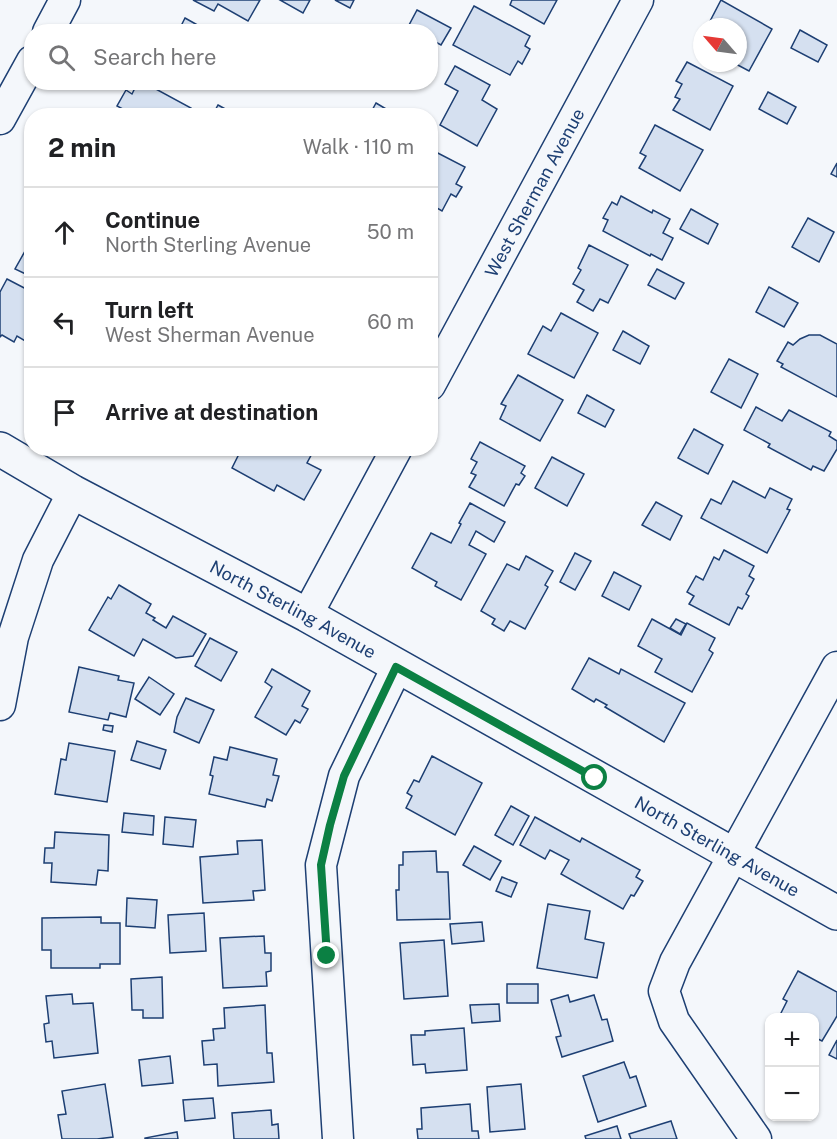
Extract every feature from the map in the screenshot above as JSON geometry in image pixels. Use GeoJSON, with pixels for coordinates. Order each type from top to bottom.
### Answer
{"type":"FeatureCollection","features":[{"type":"Feature","properties":{"kind":"street"},"geometry":{"type":"LineString","coordinates":[[52,24],[65,0]]}},
{"type":"Feature","properties":{"kind":"street","name":"West Sherman Avenue"},"geometry":{"type":"LineString","coordinates":[[438,370],[638,0]]}},
{"type":"Feature","properties":{"kind":"street"},"geometry":{"type":"LineString","coordinates":[[0,118],[24,76]]}},
{"type":"Feature","properties":{"kind":"street","name":"North Sterling Avenue"},"geometry":{"type":"LineString","coordinates":[[0,449],[73,492],[307,615],[837,913]]}},
{"type":"Feature","properties":{"kind":"street"},"geometry":{"type":"LineString","coordinates":[[307,615],[392,456]]}},
{"type":"Feature","properties":{"kind":"street"},"geometry":{"type":"LineString","coordinates":[[0,705],[13,637],[38,560],[73,492]]}},
{"type":"Feature","properties":{"kind":"street"},"geometry":{"type":"LineString","coordinates":[[338,1139],[321,865],[344,776],[396,667]]}},
{"type":"Feature","properties":{"kind":"street"},"geometry":{"type":"LineString","coordinates":[[756,1139],[674,1021],[664,991],[675,962],[837,667]]}},
{"type":"Feature","properties":{"kind":"building"},"geometry":{"type":"Polygon","coordinates":[[[193,0],[260,0],[248,21],[218,4],[214,11],[193,0]]]}},
{"type":"Feature","properties":{"kind":"building"},"geometry":{"type":"Polygon","coordinates":[[[280,0],[310,0],[303,13],[280,0]]]}},
{"type":"Feature","properties":{"kind":"building"},"geometry":{"type":"Polygon","coordinates":[[[335,0],[354,0],[350,8],[335,0]]]}},
{"type":"Feature","properties":{"kind":"building"},"geometry":{"type":"Polygon","coordinates":[[[512,0],[557,0],[544,24],[510,5],[512,0]]]}},
{"type":"Feature","properties":{"kind":"building"},"geometry":{"type":"Polygon","coordinates":[[[721,0],[772,29],[749,71],[747,70],[747,18],[712,18],[721,0]]]}},
{"type":"Feature","properties":{"kind":"building"},"geometry":{"type":"Polygon","coordinates":[[[474,6],[530,36],[525,46],[530,49],[522,64],[518,61],[510,75],[453,45],[474,6]]]}},
{"type":"Feature","properties":{"kind":"building"},"geometry":{"type":"Polygon","coordinates":[[[417,10],[451,28],[441,45],[438,43],[438,24],[410,24],[417,10]]]}},
{"type":"Feature","properties":{"kind":"building"},"geometry":{"type":"Polygon","coordinates":[[[185,18],[196,24],[182,24],[185,18]]]}},
{"type":"Feature","properties":{"kind":"building"},"geometry":{"type":"Polygon","coordinates":[[[800,30],[827,45],[818,62],[791,48],[800,30]]]}},
{"type":"Feature","properties":{"kind":"building"},"geometry":{"type":"Polygon","coordinates":[[[687,62],[693,65],[693,72],[706,72],[733,86],[710,130],[673,110],[680,99],[675,97],[682,84],[676,81],[687,62]]]}},
{"type":"Feature","properties":{"kind":"building"},"geometry":{"type":"Polygon","coordinates":[[[455,66],[490,85],[482,100],[497,109],[477,146],[440,125],[458,91],[445,84],[455,66]]]}},
{"type":"Feature","properties":{"kind":"building"},"geometry":{"type":"Polygon","coordinates":[[[126,90],[132,94],[134,90],[158,90],[191,108],[121,108],[117,106],[126,90]]]}},
{"type":"Feature","properties":{"kind":"building"},"geometry":{"type":"Polygon","coordinates":[[[768,92],[796,107],[787,124],[759,109],[768,92]]]}},
{"type":"Feature","properties":{"kind":"building"},"geometry":{"type":"Polygon","coordinates":[[[376,103],[384,108],[373,108],[376,103]]]}},
{"type":"Feature","properties":{"kind":"building"},"geometry":{"type":"Polygon","coordinates":[[[655,125],[703,150],[680,191],[639,168],[646,156],[640,153],[655,125]]]}},
{"type":"Feature","properties":{"kind":"building"},"geometry":{"type":"Polygon","coordinates":[[[438,153],[465,167],[456,184],[462,187],[456,197],[451,194],[442,211],[438,209],[438,153]]]}},
{"type":"Feature","properties":{"kind":"building"},"geometry":{"type":"Polygon","coordinates":[[[837,163],[837,177],[831,174],[837,163]]]}},
{"type":"Feature","properties":{"kind":"building"},"geometry":{"type":"Polygon","coordinates":[[[621,196],[652,213],[653,210],[670,219],[663,233],[673,238],[662,260],[603,231],[608,220],[603,218],[612,202],[617,205],[621,196]]]}},
{"type":"Feature","properties":{"kind":"building"},"geometry":{"type":"Polygon","coordinates":[[[691,209],[718,224],[708,244],[680,229],[691,209]]]}},
{"type":"Feature","properties":{"kind":"building"},"geometry":{"type":"Polygon","coordinates":[[[808,218],[834,232],[819,262],[792,247],[808,218]]]}},
{"type":"Feature","properties":{"kind":"building"},"geometry":{"type":"Polygon","coordinates":[[[589,245],[628,265],[608,303],[600,299],[593,311],[577,302],[584,290],[573,284],[581,270],[578,268],[589,245]]]}},
{"type":"Feature","properties":{"kind":"building"},"geometry":{"type":"Polygon","coordinates":[[[24,253],[24,273],[15,269],[24,253]]]}},
{"type":"Feature","properties":{"kind":"building"},"geometry":{"type":"Polygon","coordinates":[[[657,269],[684,283],[675,299],[648,285],[657,269]]]}},
{"type":"Feature","properties":{"kind":"building"},"geometry":{"type":"Polygon","coordinates":[[[7,279],[24,288],[24,340],[17,336],[14,342],[2,335],[0,337],[0,292],[7,279]]]}},
{"type":"Feature","properties":{"kind":"building"},"geometry":{"type":"Polygon","coordinates":[[[769,287],[798,303],[784,327],[756,312],[769,287]]]}},
{"type":"Feature","properties":{"kind":"building"},"geometry":{"type":"Polygon","coordinates":[[[561,313],[598,333],[574,378],[528,354],[543,326],[551,331],[561,313]]]}},
{"type":"Feature","properties":{"kind":"building"},"geometry":{"type":"Polygon","coordinates":[[[623,331],[649,346],[640,364],[613,350],[623,331]]]}},
{"type":"Feature","properties":{"kind":"building"},"geometry":{"type":"Polygon","coordinates":[[[809,335],[820,335],[837,344],[837,397],[781,367],[783,364],[777,361],[788,342],[793,345],[809,335]]]}},
{"type":"Feature","properties":{"kind":"building"},"geometry":{"type":"Polygon","coordinates":[[[729,359],[758,374],[741,408],[711,392],[729,359]]]}},
{"type":"Feature","properties":{"kind":"building"},"geometry":{"type":"Polygon","coordinates":[[[518,375],[563,400],[540,441],[500,419],[506,406],[501,404],[518,375]]]}},
{"type":"Feature","properties":{"kind":"building"},"geometry":{"type":"Polygon","coordinates":[[[587,395],[614,410],[605,427],[578,413],[587,395]]]}},
{"type":"Feature","properties":{"kind":"building"},"geometry":{"type":"Polygon","coordinates":[[[756,407],[782,421],[789,410],[831,432],[829,436],[837,441],[837,449],[824,471],[813,466],[811,470],[768,447],[770,444],[744,430],[756,407]]]}},
{"type":"Feature","properties":{"kind":"building"},"geometry":{"type":"Polygon","coordinates":[[[694,429],[723,445],[708,474],[678,458],[694,429]]]}},
{"type":"Feature","properties":{"kind":"building"},"geometry":{"type":"Polygon","coordinates":[[[480,442],[525,466],[521,473],[525,476],[519,485],[516,484],[504,506],[469,487],[476,475],[471,473],[477,462],[471,459],[480,442]]]}},
{"type":"Feature","properties":{"kind":"building"},"geometry":{"type":"Polygon","coordinates":[[[238,456],[311,456],[307,463],[321,470],[304,500],[277,485],[274,491],[232,468],[238,456]]]}},
{"type":"Feature","properties":{"kind":"building"},"geometry":{"type":"Polygon","coordinates":[[[552,457],[584,474],[567,506],[535,488],[552,457]]]}},
{"type":"Feature","properties":{"kind":"building"},"geometry":{"type":"Polygon","coordinates":[[[733,481],[765,498],[770,488],[792,499],[787,509],[790,510],[767,553],[701,518],[711,499],[721,504],[733,481]]]}},
{"type":"Feature","properties":{"kind":"building"},"geometry":{"type":"Polygon","coordinates":[[[656,502],[682,516],[670,540],[642,525],[656,502]]]}},
{"type":"Feature","properties":{"kind":"building"},"geometry":{"type":"Polygon","coordinates":[[[470,503],[505,522],[494,542],[476,531],[469,545],[486,554],[461,600],[435,586],[437,582],[412,568],[431,533],[451,543],[470,503]]]}},
{"type":"Feature","properties":{"kind":"building"},"geometry":{"type":"Polygon","coordinates":[[[724,550],[754,566],[749,576],[754,579],[746,594],[749,596],[742,609],[738,607],[729,625],[689,604],[694,596],[687,592],[696,576],[703,580],[714,557],[719,560],[724,550]]]}},
{"type":"Feature","properties":{"kind":"building"},"geometry":{"type":"Polygon","coordinates":[[[575,553],[591,561],[575,590],[560,582],[575,553]]]}},
{"type":"Feature","properties":{"kind":"building"},"geometry":{"type":"Polygon","coordinates":[[[526,556],[553,571],[545,585],[548,587],[525,629],[510,621],[504,631],[492,624],[495,619],[481,611],[507,564],[519,570],[526,556]]]}},
{"type":"Feature","properties":{"kind":"building"},"geometry":{"type":"Polygon","coordinates":[[[614,572],[641,586],[629,610],[602,596],[614,572]]]}},
{"type":"Feature","properties":{"kind":"building"},"geometry":{"type":"Polygon","coordinates":[[[119,585],[151,604],[146,613],[166,628],[173,616],[206,634],[193,656],[176,658],[143,639],[134,656],[89,630],[108,597],[111,599],[119,585]]]}},
{"type":"Feature","properties":{"kind":"building"},"geometry":{"type":"Polygon","coordinates":[[[652,619],[681,635],[687,623],[715,638],[709,650],[713,653],[692,692],[655,672],[662,659],[638,646],[652,619]]]}},
{"type":"Feature","properties":{"kind":"building"},"geometry":{"type":"Polygon","coordinates":[[[676,619],[686,624],[680,634],[670,628],[676,619]]]}},
{"type":"Feature","properties":{"kind":"building"},"geometry":{"type":"Polygon","coordinates":[[[210,638],[237,652],[221,681],[195,666],[210,638]]]}},
{"type":"Feature","properties":{"kind":"building"},"geometry":{"type":"Polygon","coordinates":[[[589,658],[619,674],[621,669],[685,703],[664,742],[605,707],[607,705],[596,699],[594,702],[572,689],[589,658]]]}},
{"type":"Feature","properties":{"kind":"building"},"geometry":{"type":"Polygon","coordinates":[[[79,667],[119,676],[118,680],[134,683],[126,717],[110,713],[108,720],[69,712],[79,667]]]}},
{"type":"Feature","properties":{"kind":"building"},"geometry":{"type":"Polygon","coordinates":[[[272,669],[310,691],[302,706],[308,709],[300,723],[295,720],[286,735],[255,717],[272,687],[265,682],[272,669]]]}},
{"type":"Feature","properties":{"kind":"building"},"geometry":{"type":"Polygon","coordinates":[[[149,677],[174,694],[160,715],[135,699],[149,677]]]}},
{"type":"Feature","properties":{"kind":"building"},"geometry":{"type":"Polygon","coordinates":[[[186,698],[214,710],[199,743],[174,732],[177,717],[186,698]]]}},
{"type":"Feature","properties":{"kind":"building"},"geometry":{"type":"Polygon","coordinates":[[[104,725],[113,726],[112,732],[103,730],[104,725]]]}},
{"type":"Feature","properties":{"kind":"building"},"geometry":{"type":"Polygon","coordinates":[[[137,741],[166,750],[160,769],[131,760],[137,741]]]}},
{"type":"Feature","properties":{"kind":"building"},"geometry":{"type":"Polygon","coordinates":[[[69,743],[115,751],[107,802],[55,794],[61,759],[66,760],[69,743]]]}},
{"type":"Feature","properties":{"kind":"building"},"geometry":{"type":"Polygon","coordinates":[[[230,747],[277,759],[273,775],[279,776],[272,801],[267,799],[265,807],[209,794],[214,757],[227,760],[230,747]]]}},
{"type":"Feature","properties":{"kind":"building"},"geometry":{"type":"Polygon","coordinates":[[[432,756],[482,783],[455,835],[406,808],[412,796],[407,793],[414,780],[419,782],[432,756]]]}},
{"type":"Feature","properties":{"kind":"building"},"geometry":{"type":"Polygon","coordinates":[[[511,806],[529,816],[513,845],[495,835],[511,806]]]}},
{"type":"Feature","properties":{"kind":"building"},"geometry":{"type":"Polygon","coordinates":[[[124,813],[154,816],[153,835],[122,832],[124,813]]]}},
{"type":"Feature","properties":{"kind":"building"},"geometry":{"type":"Polygon","coordinates":[[[165,817],[196,820],[193,847],[163,844],[165,817]]]}},
{"type":"Feature","properties":{"kind":"building"},"geometry":{"type":"Polygon","coordinates":[[[535,817],[580,842],[582,838],[640,870],[636,877],[643,881],[623,909],[561,874],[569,860],[550,850],[545,859],[520,845],[535,817]]]}},
{"type":"Feature","properties":{"kind":"building"},"geometry":{"type":"Polygon","coordinates":[[[55,832],[109,835],[108,871],[98,870],[96,885],[51,882],[52,863],[44,863],[45,848],[54,848],[55,832]]]}},
{"type":"Feature","properties":{"kind":"building"},"geometry":{"type":"Polygon","coordinates":[[[262,840],[265,890],[253,891],[254,900],[203,903],[200,857],[238,854],[237,841],[262,840]]]}},
{"type":"Feature","properties":{"kind":"building"},"geometry":{"type":"Polygon","coordinates":[[[474,846],[501,861],[490,880],[463,865],[474,846]]]}},
{"type":"Feature","properties":{"kind":"building"},"geometry":{"type":"Polygon","coordinates":[[[436,851],[437,872],[448,872],[450,919],[397,920],[396,890],[399,890],[399,865],[403,865],[403,852],[436,851]]]}},
{"type":"Feature","properties":{"kind":"building"},"geometry":{"type":"Polygon","coordinates":[[[502,877],[517,883],[511,897],[496,891],[502,877]]]}},
{"type":"Feature","properties":{"kind":"building"},"geometry":{"type":"Polygon","coordinates":[[[127,898],[157,900],[155,928],[126,926],[127,898]]]}},
{"type":"Feature","properties":{"kind":"building"},"geometry":{"type":"Polygon","coordinates":[[[548,904],[590,911],[585,939],[604,943],[597,978],[537,968],[548,904]]]}},
{"type":"Feature","properties":{"kind":"building"},"geometry":{"type":"Polygon","coordinates":[[[204,913],[206,951],[170,953],[168,915],[204,913]]]}},
{"type":"Feature","properties":{"kind":"building"},"geometry":{"type":"Polygon","coordinates":[[[101,917],[101,923],[120,923],[120,964],[100,964],[100,968],[51,968],[51,950],[42,950],[42,918],[101,917]]]}},
{"type":"Feature","properties":{"kind":"building"},"geometry":{"type":"Polygon","coordinates":[[[482,922],[484,941],[452,944],[450,924],[482,922]]]}},
{"type":"Feature","properties":{"kind":"building"},"geometry":{"type":"Polygon","coordinates":[[[264,936],[265,953],[271,953],[271,971],[266,972],[267,986],[223,988],[220,938],[264,936]]]}},
{"type":"Feature","properties":{"kind":"building"},"geometry":{"type":"Polygon","coordinates":[[[444,940],[448,996],[404,999],[400,943],[444,940]]]}},
{"type":"Feature","properties":{"kind":"building"},"geometry":{"type":"Polygon","coordinates":[[[798,971],[837,992],[837,1016],[822,1041],[819,1040],[819,1013],[781,1013],[787,1001],[783,999],[798,971]]]}},
{"type":"Feature","properties":{"kind":"building"},"geometry":{"type":"Polygon","coordinates":[[[162,977],[163,1018],[143,1018],[143,1010],[132,1010],[131,979],[162,977]]]}},
{"type":"Feature","properties":{"kind":"building"},"geometry":{"type":"Polygon","coordinates":[[[507,984],[538,984],[538,1003],[507,1003],[507,984]]]}},
{"type":"Feature","properties":{"kind":"building"},"geometry":{"type":"Polygon","coordinates":[[[72,994],[73,1004],[93,1003],[98,1053],[54,1058],[52,1041],[46,1042],[44,1024],[49,1023],[46,996],[72,994]]]}},
{"type":"Feature","properties":{"kind":"building"},"geometry":{"type":"Polygon","coordinates":[[[568,995],[570,1002],[594,995],[602,1020],[607,1019],[613,1041],[562,1057],[556,1037],[561,1036],[551,1000],[568,995]]]}},
{"type":"Feature","properties":{"kind":"building"},"geometry":{"type":"Polygon","coordinates":[[[499,1004],[500,1021],[472,1023],[470,1005],[499,1004]]]}},
{"type":"Feature","properties":{"kind":"building"},"geometry":{"type":"Polygon","coordinates":[[[265,1005],[267,1053],[272,1053],[274,1082],[218,1086],[217,1064],[204,1065],[202,1041],[214,1040],[213,1029],[225,1028],[224,1008],[265,1005]]]}},
{"type":"Feature","properties":{"kind":"building"},"geometry":{"type":"Polygon","coordinates":[[[464,1028],[467,1070],[426,1073],[425,1064],[413,1065],[411,1035],[425,1035],[425,1031],[464,1028]]]}},
{"type":"Feature","properties":{"kind":"building"},"geometry":{"type":"Polygon","coordinates":[[[837,1040],[837,1059],[829,1055],[837,1040]]]}},
{"type":"Feature","properties":{"kind":"building"},"geometry":{"type":"Polygon","coordinates":[[[170,1056],[173,1083],[142,1086],[139,1060],[170,1056]]]}},
{"type":"Feature","properties":{"kind":"building"},"geometry":{"type":"Polygon","coordinates":[[[624,1062],[630,1078],[636,1076],[646,1106],[598,1122],[583,1076],[624,1062]]]}},
{"type":"Feature","properties":{"kind":"building"},"geometry":{"type":"Polygon","coordinates":[[[105,1084],[113,1137],[62,1139],[58,1115],[66,1114],[62,1091],[105,1084]]]}},
{"type":"Feature","properties":{"kind":"building"},"geometry":{"type":"Polygon","coordinates":[[[521,1084],[525,1129],[490,1132],[487,1087],[521,1084]]]}},
{"type":"Feature","properties":{"kind":"building"},"geometry":{"type":"Polygon","coordinates":[[[213,1098],[215,1118],[185,1121],[183,1100],[213,1098]]]}},
{"type":"Feature","properties":{"kind":"building"},"geometry":{"type":"Polygon","coordinates":[[[470,1104],[472,1131],[478,1131],[479,1139],[418,1139],[417,1129],[422,1129],[421,1108],[470,1104]]]}},
{"type":"Feature","properties":{"kind":"building"},"geometry":{"type":"Polygon","coordinates":[[[271,1110],[272,1125],[278,1124],[279,1139],[234,1139],[232,1113],[271,1110]]]}},
{"type":"Feature","properties":{"kind":"building"},"geometry":{"type":"Polygon","coordinates":[[[671,1121],[677,1139],[631,1139],[629,1134],[671,1121]]]}},
{"type":"Feature","properties":{"kind":"building"},"geometry":{"type":"Polygon","coordinates":[[[617,1126],[621,1139],[586,1139],[585,1136],[617,1126]]]}},
{"type":"Feature","properties":{"kind":"building"},"geometry":{"type":"Polygon","coordinates":[[[177,1132],[178,1139],[145,1139],[145,1138],[177,1132]]]}},
{"type":"Feature","properties":{"kind":"route"},"geometry":{"type":"LineString","coordinates":[[327,956],[321,865],[330,825],[344,776],[396,667],[595,778]]}}]}
